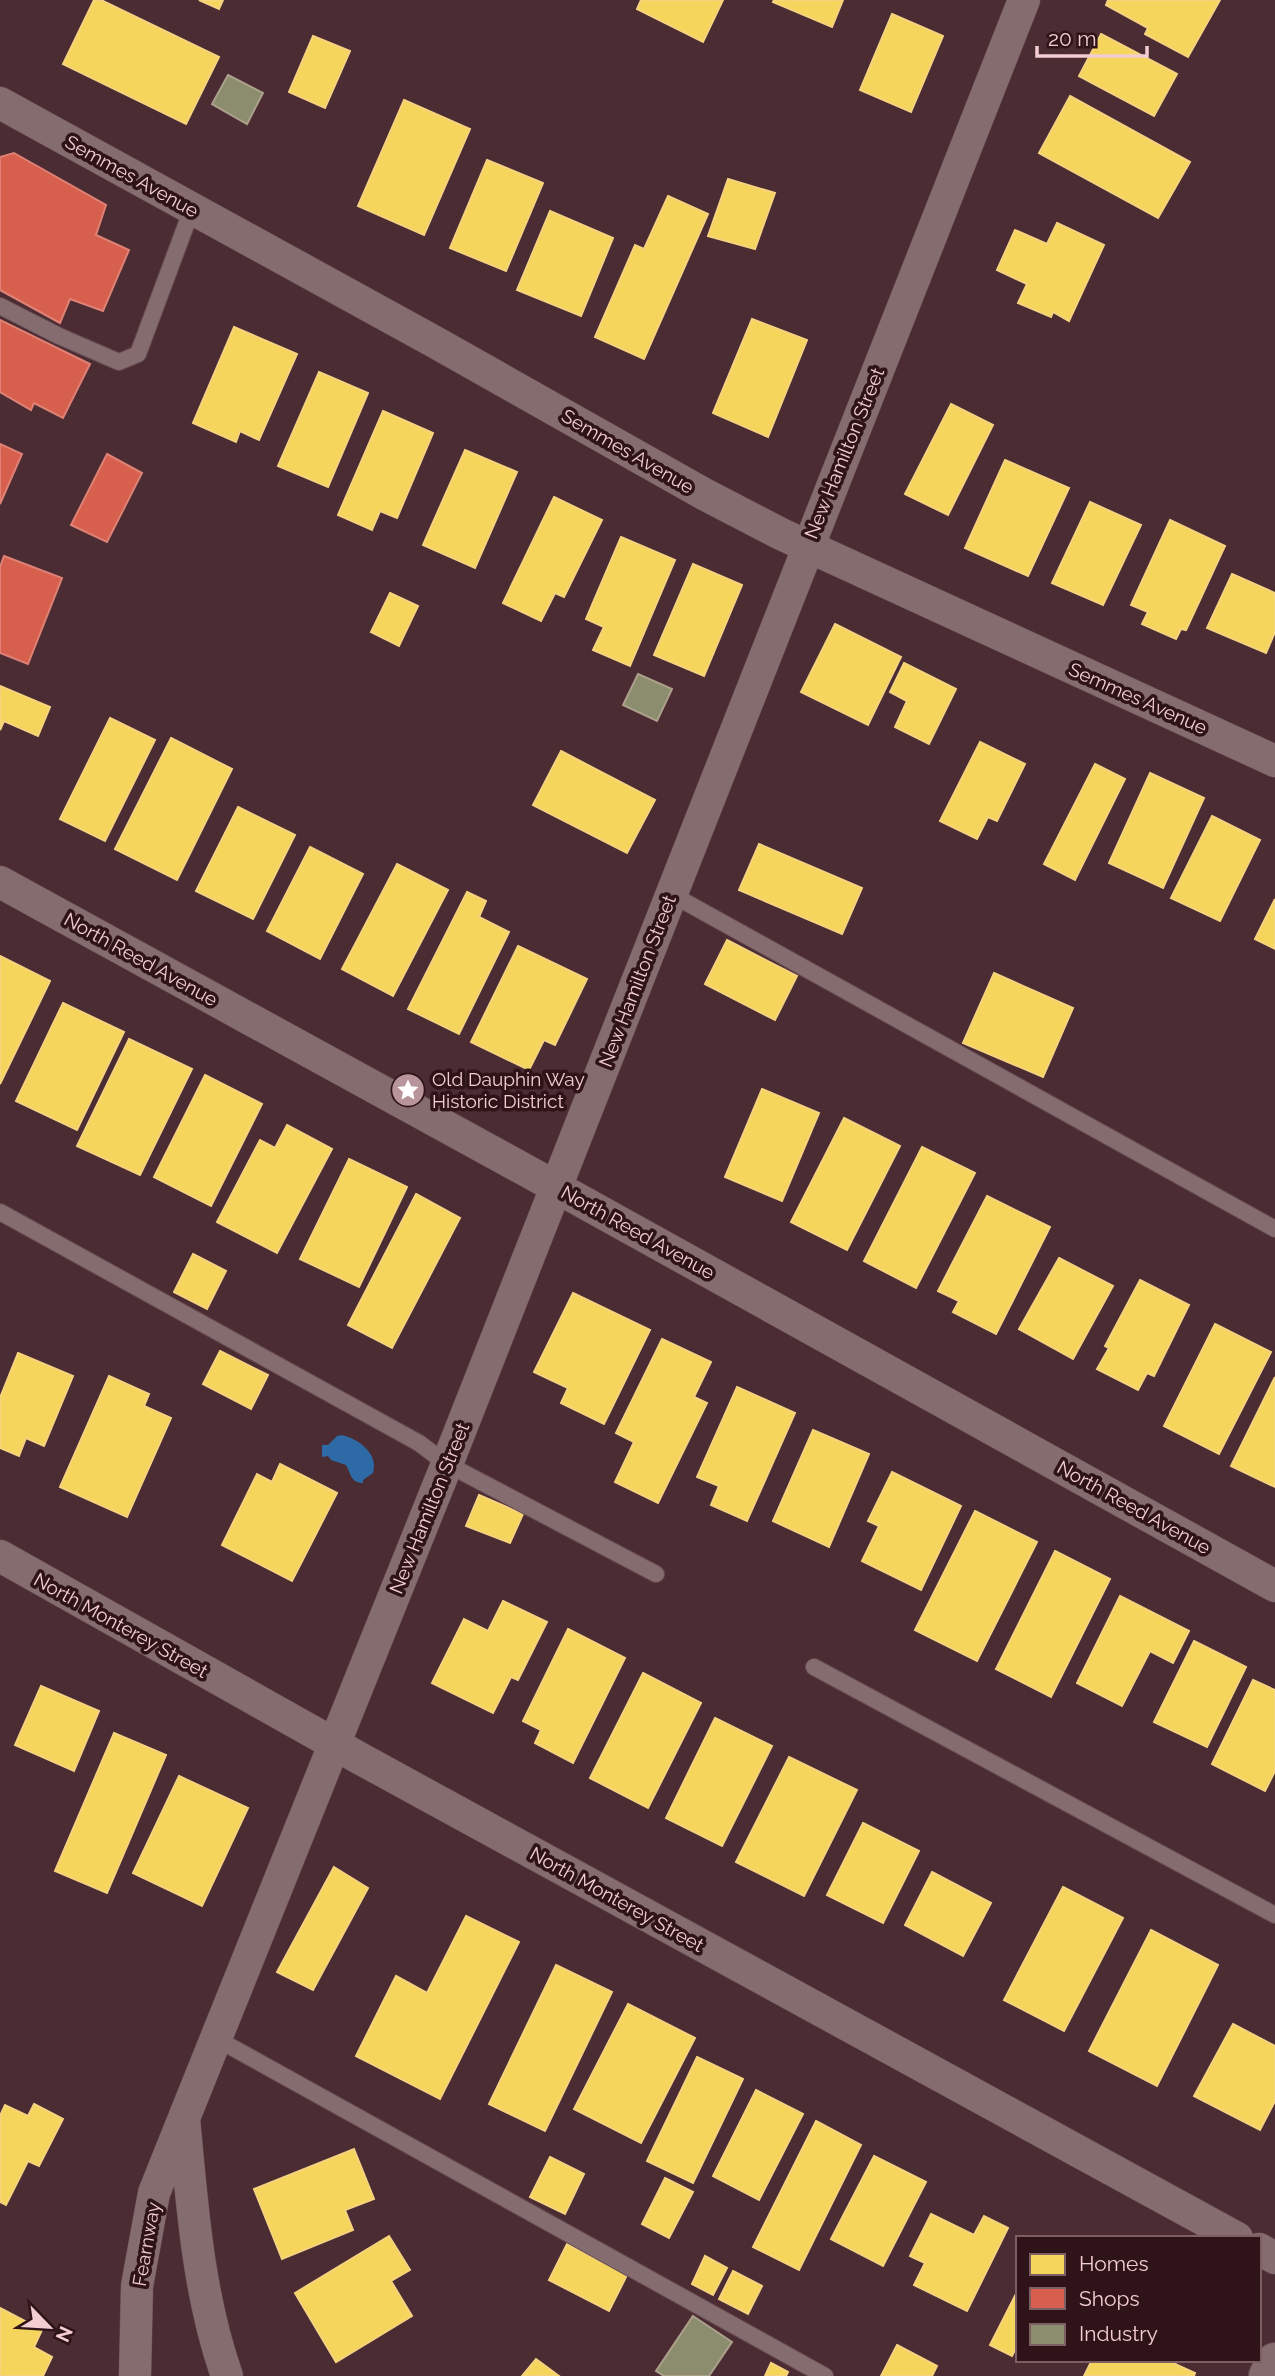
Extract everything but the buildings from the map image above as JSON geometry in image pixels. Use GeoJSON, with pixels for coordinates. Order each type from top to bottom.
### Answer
{"type":"FeatureCollection","features":[{"type":"Feature","properties":{"kind":"street","name":"New Hamilton Street"},"geometry":{"type":"LineString","coordinates":[[217,2039],[447,1464],[1024,0]]}},
{"type":"Feature","properties":{"kind":"street","name":"Semmes Avenue"},"geometry":{"type":"LineString","coordinates":[[0,103],[433,341],[704,494],[807,547],[1275,761]]}},
{"type":"Feature","properties":{"kind":"street","name":"North Reed Avenue"},"geometry":{"type":"LineString","coordinates":[[1,886],[556,1187],[1275,1586]]}},
{"type":"Feature","properties":{"kind":"street","name":"North Monterey Street"},"geometry":{"type":"LineString","coordinates":[[0,1556],[334,1744],[1233,2236]]}},
{"type":"Feature","properties":{"kind":"street","name":"Fearnway"},"geometry":{"type":"LineString","coordinates":[[135,2376],[137,2286],[155,2193],[217,2039]]}},
{"type":"Feature","properties":{"kind":"street","name":"Fearnway"},"geometry":{"type":"LineString","coordinates":[[184,2118],[193,2216],[211,2324],[227,2376]]}},
{"type":"Feature","properties":{"kind":"street"},"geometry":{"type":"LineString","coordinates":[[1268,2376],[1275,2362]]}},
{"type":"Feature","properties":{"kind":"lane"},"geometry":{"type":"LineString","coordinates":[[0,306],[119,362],[138,354],[192,209]]}},
{"type":"Feature","properties":{"kind":"lane"},"geometry":{"type":"LineString","coordinates":[[671,894],[1275,1229]]}},
{"type":"Feature","properties":{"kind":"lane"},"geometry":{"type":"LineString","coordinates":[[0,1212],[419,1443],[447,1464],[656,1574]]}},
{"type":"Feature","properties":{"kind":"lane"},"geometry":{"type":"LineString","coordinates":[[814,1667],[1275,1915]]}},
{"type":"Feature","properties":{"kind":"lane"},"geometry":{"type":"LineString","coordinates":[[217,2039],[825,2376]]}},
{"type":"Feature","properties":{"kind":"water"},"geometry":{"type":"Polygon","coordinates":[[[342,1435],[366,1448],[373,1460],[373,1473],[363,1480],[363,1483],[354,1480],[346,1465],[331,1460],[328,1456],[322,1457],[322,1445],[328,1445],[342,1435]]]}},
{"type":"Feature","properties":{"kind":"place","name":"Old Dauphin Way Historic District"},"geometry":{"type":"Point","coordinates":[408,1090]}}]}
